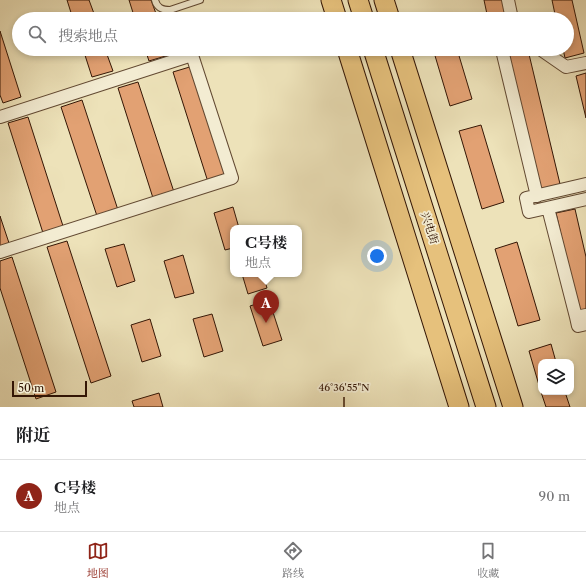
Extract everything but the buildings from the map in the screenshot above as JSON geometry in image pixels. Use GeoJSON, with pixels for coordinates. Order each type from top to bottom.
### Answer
{"type":"FeatureCollection","features":[{"type":"Feature","properties":{"kind":"main road"},"geometry":{"type":"LineString","coordinates":[[331,0],[335,12]]}},
{"type":"Feature","properties":{"kind":"main road"},"geometry":{"type":"LineString","coordinates":[[358,0],[362,12]]}},
{"type":"Feature","properties":{"kind":"main road"},"geometry":{"type":"LineString","coordinates":[[384,0],[388,12]]}},
{"type":"Feature","properties":{"kind":"main road"},"geometry":{"type":"LineString","coordinates":[[349,56],[459,407]]}},
{"type":"Feature","properties":{"kind":"main road","name":"兴电街"},"geometry":{"type":"LineString","coordinates":[[375,56],[486,407]]}},
{"type":"Feature","properties":{"kind":"main road"},"geometry":{"type":"LineString","coordinates":[[402,56],[513,407]]}},
{"type":"Feature","properties":{"kind":"street"},"geometry":{"type":"LineString","coordinates":[[508,0],[511,12]]}},
{"type":"Feature","properties":{"kind":"street"},"geometry":{"type":"LineString","coordinates":[[0,117],[189,56]]}},
{"type":"Feature","properties":{"kind":"street"},"geometry":{"type":"LineString","coordinates":[[0,252],[232,178],[192,56]]}},
{"type":"Feature","properties":{"kind":"street"},"geometry":{"type":"LineString","coordinates":[[503,56],[537,196]]}},
{"type":"Feature","properties":{"kind":"street"},"geometry":{"type":"LineString","coordinates":[[550,56],[566,67],[586,63]]}},
{"type":"Feature","properties":{"kind":"street"},"geometry":{"type":"LineString","coordinates":[[586,184],[526,198],[529,212],[586,199]]}},
{"type":"Feature","properties":{"kind":"street"},"geometry":{"type":"LineString","coordinates":[[548,208],[581,316],[578,326],[586,324]]}},
{"type":"Feature","properties":{"kind":"lane"},"geometry":{"type":"LineString","coordinates":[[155,0],[156,4],[165,10],[170,10],[192,1],[200,0]]}},
{"type":"Feature","properties":{"kind":"place","name":"C号楼"},"geometry":{"type":"Point","coordinates":[266,323]}}]}
